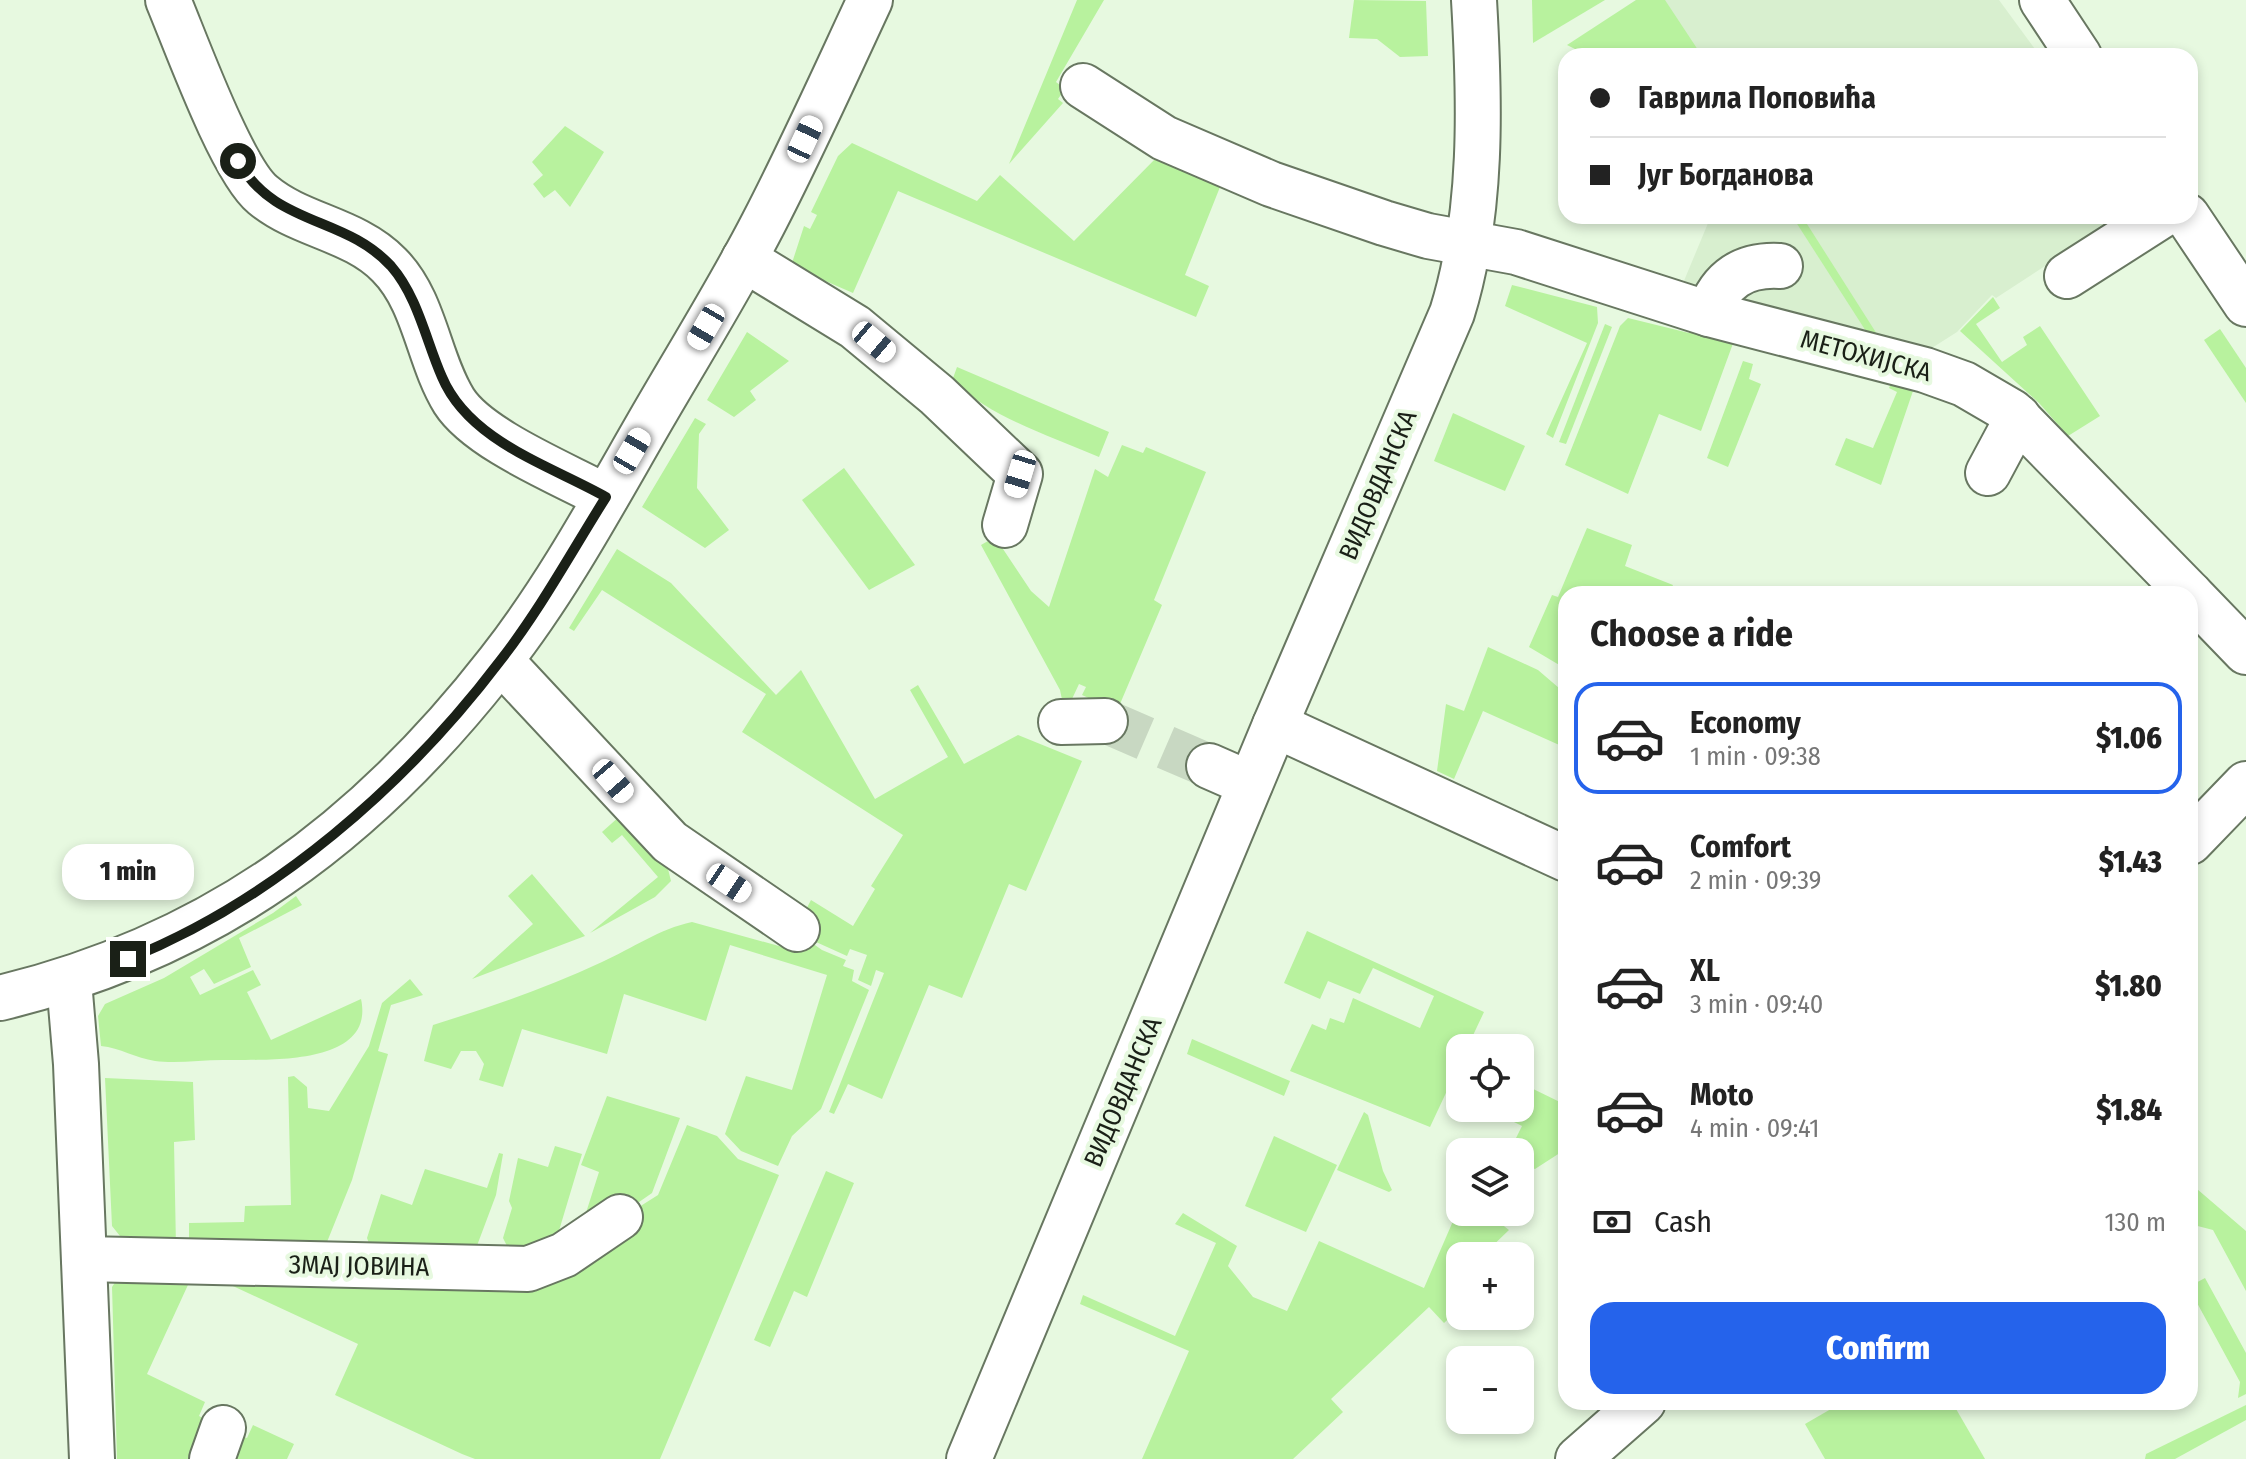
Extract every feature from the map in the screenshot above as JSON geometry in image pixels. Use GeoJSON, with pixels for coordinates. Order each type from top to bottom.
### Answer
{"type":"FeatureCollection","features":[{"type":"Feature","properties":{"kind":"street"},"geometry":{"type":"LineString","coordinates":[[168,0],[250,181],[278,205],[333,228],[390,265],[416,310],[453,400],[473,423],[606,497]]}},
{"type":"Feature","properties":{"kind":"street"},"geometry":{"type":"LineString","coordinates":[[0,998],[69,981],[153,949],[230,907],[314,853],[428,744],[501,661],[606,497],[870,0]]}},
{"type":"Feature","properties":{"kind":"street","name":"ВИДОВДАНСКА"},"geometry":{"type":"LineString","coordinates":[[969,1459],[1250,784],[1452,313],[1470,242],[1476,119],[1474,0]]}},
{"type":"Feature","properties":{"kind":"street"},"geometry":{"type":"LineString","coordinates":[[2042,0],[2074,48]]}},
{"type":"Feature","properties":{"kind":"street"},"geometry":{"type":"LineString","coordinates":[[1083,86],[1164,138],[1271,184],[1428,236],[1470,242]]}},
{"type":"Feature","properties":{"kind":"street"},"geometry":{"type":"LineString","coordinates":[[2067,276],[2148,224]]}},
{"type":"Feature","properties":{"kind":"street"},"geometry":{"type":"LineString","coordinates":[[2192,224],[2246,304]]}},
{"type":"Feature","properties":{"kind":"street"},"geometry":{"type":"LineString","coordinates":[[748,231],[937,395],[1020,474],[1005,525]]}},
{"type":"Feature","properties":{"kind":"street","name":"МЕТОХИЈСКА"},"geometry":{"type":"LineString","coordinates":[[1470,242],[1516,252],[1709,314],[1943,376],[1976,390],[2018,417],[2177,586]]}},
{"type":"Feature","properties":{"kind":"street"},"geometry":{"type":"LineString","coordinates":[[1709,314],[1719,291],[1738,273],[1750,267],[1780,266]]}},
{"type":"Feature","properties":{"kind":"street"},"geometry":{"type":"LineString","coordinates":[[1988,473],[2018,417]]}},
{"type":"Feature","properties":{"kind":"street","name":"МЕТОХИЈСКА"},"geometry":{"type":"LineString","coordinates":[[2198,606],[2246,652]]}},
{"type":"Feature","properties":{"kind":"street"},"geometry":{"type":"LineString","coordinates":[[501,661],[663,836],[797,929]]}},
{"type":"Feature","properties":{"kind":"street"},"geometry":{"type":"LineString","coordinates":[[1061,722],[1105,721]]}},
{"type":"Feature","properties":{"kind":"street"},"geometry":{"type":"LineString","coordinates":[[1275,725],[1558,855]]}},
{"type":"Feature","properties":{"kind":"street"},"geometry":{"type":"LineString","coordinates":[[1209,766],[1250,784]]}},
{"type":"Feature","properties":{"kind":"street"},"geometry":{"type":"LineString","coordinates":[[2198,834],[2246,784]]}},
{"type":"Feature","properties":{"kind":"street"},"geometry":{"type":"LineString","coordinates":[[69,981],[75,1033],[92,1459]]}},
{"type":"Feature","properties":{"kind":"street","name":"ЗМАЈ ЈОВИНА"},"geometry":{"type":"LineString","coordinates":[[84,1259],[528,1269],[564,1255],[620,1217]]}},
{"type":"Feature","properties":{"kind":"street"},"geometry":{"type":"LineString","coordinates":[[1578,1459],[1634,1410]]}},
{"type":"Feature","properties":{"kind":"shaded area"},"geometry":{"type":"Polygon","coordinates":[[[1636,0],[1999,0],[2034,48],[1623,48],[1636,0]]]}},
{"type":"Feature","properties":{"kind":"shaded area"},"geometry":{"type":"Polygon","coordinates":[[[1708,224],[2109,224],[1996,298],[1992,295],[1957,332],[1924,353],[1681,288],[1708,224]]]}},
{"type":"Feature","properties":{"kind":"green space"},"geometry":{"type":"Polygon","coordinates":[[[1077,0],[1104,0],[1056,82],[1065,89],[1058,99],[1063,103],[1009,164],[1077,0]]]}},
{"type":"Feature","properties":{"kind":"green space"},"geometry":{"type":"Polygon","coordinates":[[[1354,0],[1426,1],[1428,56],[1400,57],[1377,39],[1349,38],[1354,0]]]}},
{"type":"Feature","properties":{"kind":"green space"},"geometry":{"type":"Polygon","coordinates":[[[1532,0],[1605,0],[1533,43],[1532,0]]]}},
{"type":"Feature","properties":{"kind":"green space"},"geometry":{"type":"Polygon","coordinates":[[[1636,0],[1665,0],[1697,48],[1573,48],[1567,45],[1636,0]]]}},
{"type":"Feature","properties":{"kind":"green space"},"geometry":{"type":"Polygon","coordinates":[[[565,126],[604,152],[570,207],[555,190],[544,198],[533,184],[543,175],[532,162],[565,126]]]}},
{"type":"Feature","properties":{"kind":"green space"},"geometry":{"type":"Polygon","coordinates":[[[852,143],[977,201],[1000,175],[1074,241],[1159,155],[1222,182],[1185,275],[1209,286],[1196,317],[898,191],[853,293],[791,266],[804,226],[810,229],[817,215],[811,212],[838,156],[852,143]]]}},
{"type":"Feature","properties":{"kind":"green space"},"geometry":{"type":"Polygon","coordinates":[[[1797,224],[1807,224],[1882,342],[1871,339],[1797,224]]]}},
{"type":"Feature","properties":{"kind":"green space"},"geometry":{"type":"Polygon","coordinates":[[[1512,285],[1597,307],[1598,323],[1553,438],[1546,434],[1587,343],[1505,306],[1512,285]]]}},
{"type":"Feature","properties":{"kind":"green space"},"geometry":{"type":"Polygon","coordinates":[[[1993,297],[2000,308],[1976,324],[2002,362],[2027,345],[2023,337],[2040,326],[2100,416],[2068,436],[2039,403],[1960,331],[1993,297]]]}},
{"type":"Feature","properties":{"kind":"green space"},"geometry":{"type":"Polygon","coordinates":[[[1628,318],[1689,333],[1691,327],[1735,338],[1701,431],[1659,414],[1628,494],[1565,465],[1620,326],[1628,318]]]}},
{"type":"Feature","properties":{"kind":"green space"},"geometry":{"type":"Polygon","coordinates":[[[1605,324],[1612,327],[1566,444],[1559,442],[1605,324]]]}},
{"type":"Feature","properties":{"kind":"green space"},"geometry":{"type":"Polygon","coordinates":[[[2220,329],[2246,368],[2246,403],[2204,340],[2220,329]]]}},
{"type":"Feature","properties":{"kind":"green space"},"geometry":{"type":"Polygon","coordinates":[[[747,332],[789,361],[750,391],[756,400],[734,417],[707,400],[747,332]]]}},
{"type":"Feature","properties":{"kind":"green space"},"geometry":{"type":"Polygon","coordinates":[[[1743,361],[1753,364],[1749,379],[1761,384],[1728,467],[1707,458],[1743,361]]]}},
{"type":"Feature","properties":{"kind":"green space"},"geometry":{"type":"Polygon","coordinates":[[[957,367],[1109,432],[1099,457],[985,406],[952,381],[957,367]]]}},
{"type":"Feature","properties":{"kind":"green space"},"geometry":{"type":"Polygon","coordinates":[[[1892,381],[1914,388],[1881,485],[1835,465],[1846,438],[1873,448],[1897,392],[1889,388],[1892,381]]]}},
{"type":"Feature","properties":{"kind":"green space"},"geometry":{"type":"Polygon","coordinates":[[[1453,413],[1525,446],[1505,491],[1434,461],[1453,413]]]}},
{"type":"Feature","properties":{"kind":"green space"},"geometry":{"type":"Polygon","coordinates":[[[695,418],[706,424],[699,434],[697,488],[729,530],[705,548],[642,507],[695,418]]]}},
{"type":"Feature","properties":{"kind":"green space"},"geometry":{"type":"Polygon","coordinates":[[[1122,445],[1143,453],[1146,447],[1206,472],[1154,600],[1162,605],[1117,711],[1082,695],[1086,687],[1079,684],[1065,714],[1060,690],[981,545],[995,537],[1031,591],[1049,607],[1095,469],[1108,477],[1122,445]]]}},
{"type":"Feature","properties":{"kind":"green space"},"geometry":{"type":"Polygon","coordinates":[[[844,468],[915,565],[869,590],[802,500],[844,468]]]}},
{"type":"Feature","properties":{"kind":"green space"},"geometry":{"type":"Polygon","coordinates":[[[1587,528],[1632,545],[1625,566],[1673,585],[1673,586],[1563,586],[1587,528]]]}},
{"type":"Feature","properties":{"kind":"green space"},"geometry":{"type":"Polygon","coordinates":[[[617,549],[671,583],[776,695],[801,670],[875,799],[948,757],[910,690],[918,685],[964,764],[1018,735],[1082,761],[1026,891],[1009,884],[962,998],[929,985],[882,1099],[848,1084],[834,1114],[829,1112],[884,973],[876,970],[871,986],[858,980],[867,955],[850,949],[847,956],[816,942],[797,927],[811,900],[853,926],[875,889],[871,886],[903,835],[742,732],[766,694],[602,590],[574,631],[569,628],[617,549]]]}},
{"type":"Feature","properties":{"kind":"green space"},"geometry":{"type":"Polygon","coordinates":[[[1552,595],[1558,597],[1558,664],[1529,647],[1552,595]]]}},
{"type":"Feature","properties":{"kind":"green space"},"geometry":{"type":"Polygon","coordinates":[[[1488,647],[1538,670],[1558,687],[1558,744],[1483,711],[1454,779],[1437,771],[1446,704],[1464,711],[1488,647]]]}},
{"type":"Feature","properties":{"kind":"green space"},"geometry":{"type":"Polygon","coordinates":[[[620,816],[668,869],[671,881],[655,897],[590,933],[658,877],[622,835],[612,843],[602,832],[620,816]]]}},
{"type":"Feature","properties":{"kind":"green space"},"geometry":{"type":"Polygon","coordinates":[[[532,874],[585,936],[472,979],[533,924],[508,896],[532,874]]]}},
{"type":"Feature","properties":{"kind":"green space"},"geometry":{"type":"Polygon","coordinates":[[[296,896],[302,905],[239,938],[251,967],[214,984],[204,969],[190,977],[200,995],[253,970],[261,985],[247,992],[271,1040],[361,999],[361,1021],[351,1038],[312,1055],[263,1060],[163,1062],[101,1046],[98,1016],[105,1004],[164,978],[296,896]]]}},
{"type":"Feature","properties":{"kind":"green space"},"geometry":{"type":"Polygon","coordinates":[[[692,922],[786,948],[795,931],[822,950],[846,960],[843,966],[854,970],[852,981],[869,990],[821,1109],[792,1136],[778,1166],[741,1151],[725,1134],[746,1076],[792,1090],[827,975],[730,945],[706,1021],[624,994],[607,1054],[522,1029],[503,1087],[479,1080],[484,1064],[476,1051],[461,1051],[451,1069],[424,1061],[433,1025],[560,980],[657,934],[692,922]]]}},
{"type":"Feature","properties":{"kind":"green space"},"geometry":{"type":"Polygon","coordinates":[[[1307,931],[1484,1012],[1474,1034],[1446,1034],[1446,1093],[1430,1127],[1290,1071],[1312,1024],[1326,1030],[1330,1018],[1344,1023],[1353,998],[1420,1028],[1434,996],[1373,968],[1360,994],[1328,981],[1320,999],[1284,983],[1307,931]]]}},
{"type":"Feature","properties":{"kind":"green space"},"geometry":{"type":"Polygon","coordinates":[[[410,979],[423,995],[391,1005],[378,1051],[388,1054],[352,1180],[327,1242],[323,1246],[189,1249],[189,1223],[244,1222],[245,1206],[291,1205],[288,1077],[294,1076],[307,1087],[308,1108],[329,1111],[369,1046],[382,1003],[410,979]]]}},
{"type":"Feature","properties":{"kind":"green space"},"geometry":{"type":"Polygon","coordinates":[[[1192,1039],[1290,1081],[1284,1096],[1187,1054],[1192,1039]]]}},
{"type":"Feature","properties":{"kind":"green space"},"geometry":{"type":"Polygon","coordinates":[[[105,1078],[193,1082],[195,1140],[174,1142],[176,1247],[124,1241],[112,1226],[105,1078]]]}},
{"type":"Feature","properties":{"kind":"green space"},"geometry":{"type":"Polygon","coordinates":[[[1534,1089],[1558,1101],[1558,1154],[1534,1169],[1534,1138],[1516,1138],[1522,1126],[1514,1122],[1534,1122],[1534,1089]]]}},
{"type":"Feature","properties":{"kind":"green space"},"geometry":{"type":"Polygon","coordinates":[[[607,1096],[680,1118],[652,1193],[619,1216],[584,1219],[599,1172],[581,1165],[607,1096]]]}},
{"type":"Feature","properties":{"kind":"green space"},"geometry":{"type":"Polygon","coordinates":[[[1364,1112],[1368,1115],[1383,1171],[1392,1190],[1389,1192],[1337,1170],[1364,1112]]]}},
{"type":"Feature","properties":{"kind":"green space"},"geometry":{"type":"Polygon","coordinates":[[[687,1125],[717,1136],[738,1159],[779,1175],[660,1459],[475,1459],[462,1454],[335,1395],[358,1344],[207,1274],[514,1286],[658,1195],[687,1125]]]}},
{"type":"Feature","properties":{"kind":"green space"},"geometry":{"type":"Polygon","coordinates":[[[1274,1136],[1337,1165],[1306,1232],[1245,1206],[1274,1136]]]}},
{"type":"Feature","properties":{"kind":"green space"},"geometry":{"type":"Polygon","coordinates":[[[555,1146],[582,1154],[555,1244],[511,1254],[503,1238],[512,1208],[509,1201],[518,1158],[548,1167],[555,1146]]]}},
{"type":"Feature","properties":{"kind":"green space"},"geometry":{"type":"Polygon","coordinates":[[[499,1153],[503,1154],[496,1195],[475,1251],[370,1246],[367,1238],[381,1194],[412,1205],[425,1169],[487,1188],[499,1153]]]}},
{"type":"Feature","properties":{"kind":"green space"},"geometry":{"type":"Polygon","coordinates":[[[826,1171],[854,1183],[807,1297],[794,1291],[770,1347],[754,1340],[826,1171]]]}},
{"type":"Feature","properties":{"kind":"green space"},"geometry":{"type":"Polygon","coordinates":[[[2198,1190],[2246,1231],[2246,1291],[2213,1230],[2198,1226],[2198,1190]]]}},
{"type":"Feature","properties":{"kind":"green space"},"geometry":{"type":"Polygon","coordinates":[[[1183,1213],[1237,1246],[1228,1266],[1253,1297],[1287,1311],[1319,1241],[1424,1288],[1451,1226],[1504,1226],[1509,1230],[1497,1242],[1446,1242],[1446,1321],[1444,1323],[1429,1307],[1331,1399],[1343,1412],[1293,1459],[1142,1459],[1189,1351],[1080,1304],[1083,1295],[1175,1336],[1216,1243],[1175,1224],[1183,1213]]]}},
{"type":"Feature","properties":{"kind":"green space"},"geometry":{"type":"Polygon","coordinates":[[[193,1274],[147,1374],[205,1402],[199,1416],[211,1422],[196,1459],[117,1459],[112,1287],[116,1281],[193,1274]]]}},
{"type":"Feature","properties":{"kind":"green space"},"geometry":{"type":"Polygon","coordinates":[[[2205,1278],[2246,1353],[2246,1394],[2238,1398],[2240,1382],[2198,1305],[2198,1282],[2205,1278]]]}},
{"type":"Feature","properties":{"kind":"green space"},"geometry":{"type":"Polygon","coordinates":[[[2246,1405],[2246,1420],[2175,1459],[2145,1459],[2146,1454],[2246,1405]]]}},
{"type":"Feature","properties":{"kind":"green space"},"geometry":{"type":"Polygon","coordinates":[[[1829,1410],[1957,1410],[1985,1459],[1825,1459],[1805,1424],[1829,1410]]]}},
{"type":"Feature","properties":{"kind":"green space"},"geometry":{"type":"Polygon","coordinates":[[[253,1425],[294,1444],[287,1459],[226,1459],[236,1434],[247,1438],[253,1425]]]}},
{"type":"Feature","properties":{"kind":"tunnel"},"geometry":{"type":"LineString","coordinates":[[1105,721],[1209,766]]}},
{"type":"Feature","properties":{"kind":"route"},"geometry":{"type":"LineString","coordinates":[[128,959],[153,949],[281,876],[314,853],[402,770],[501,661],[606,497],[484,432],[473,423],[453,400],[416,310],[390,265],[333,228],[278,205],[263,195],[238,161]]}}]}
